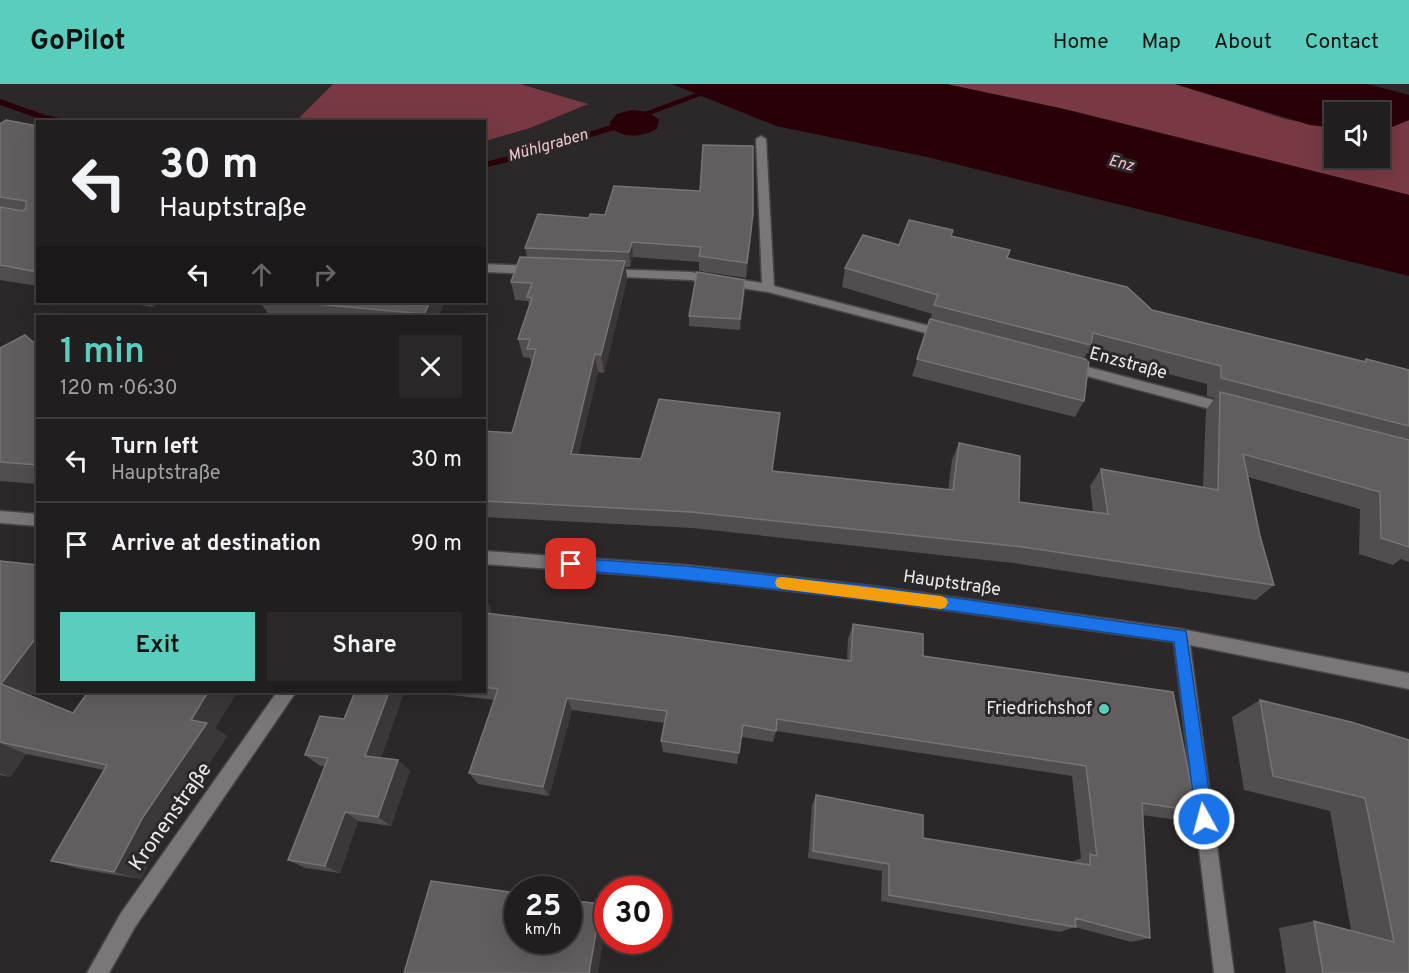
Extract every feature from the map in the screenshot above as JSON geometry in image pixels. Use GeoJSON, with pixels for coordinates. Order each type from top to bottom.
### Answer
{"type":"FeatureCollection","features":[{"type":"Feature","properties":{"kind":"street"},"geometry":{"type":"LineString","coordinates":[[761,139],[768,288]]}},
{"type":"Feature","properties":{"kind":"street"},"geometry":{"type":"LineString","coordinates":[[486,268],[544,270]]}},
{"type":"Feature","properties":{"kind":"street"},"geometry":{"type":"LineString","coordinates":[[589,272],[691,276],[768,288],[958,338]]}},
{"type":"Feature","properties":{"kind":"street","name":"Enzstraße"},"geometry":{"type":"LineString","coordinates":[[1056,364],[1238,412]]}},
{"type":"Feature","properties":{"kind":"street"},"geometry":{"type":"LineString","coordinates":[[0,517],[36,520]]}},
{"type":"Feature","properties":{"kind":"street","name":"Hauptstraße"},"geometry":{"type":"LineString","coordinates":[[486,557],[685,572],[860,591],[1181,636],[1409,681]]}},
{"type":"Feature","properties":{"kind":"street"},"geometry":{"type":"LineString","coordinates":[[1181,636],[1224,973]]}},
{"type":"Feature","properties":{"kind":"street","name":"Kronenstraße"},"geometry":{"type":"LineString","coordinates":[[97,973],[128,920],[286,693]]}},
{"type":"Feature","properties":{"kind":"shaded area"},"geometry":{"type":"Polygon","coordinates":[[[333,84],[520,84],[588,104],[530,128],[486,141],[486,120],[297,120],[333,84]]]}},
{"type":"Feature","properties":{"kind":"shaded area"},"geometry":{"type":"Polygon","coordinates":[[[946,84],[1175,84],[1285,119],[1324,126],[1324,168],[1390,168],[1390,128],[1409,120],[1409,195],[1064,109],[946,84]]]}},
{"type":"Feature","properties":{"kind":"water","name":"Enz"},"geometry":{"type":"Polygon","coordinates":[[[672,84],[946,84],[1064,109],[1409,195],[1409,276],[927,157],[776,126],[672,84]]]}},
{"type":"Feature","properties":{"kind":"water"},"geometry":{"type":"Polygon","coordinates":[[[1175,84],[1367,84],[1409,95],[1409,120],[1390,128],[1390,102],[1324,102],[1324,127],[1310,125],[1175,84]]]}},
{"type":"Feature","properties":{"kind":"water"},"geometry":{"type":"Polygon","coordinates":[[[631,110],[649,112],[659,120],[657,129],[634,136],[617,132],[611,128],[610,122],[617,114],[631,110]]]}},
{"type":"Feature","properties":{"kind":"building"},"geometry":{"type":"Polygon","coordinates":[[[6,120],[36,126],[36,272],[0,265],[0,207],[23,211],[26,208],[26,201],[0,197],[0,124],[6,120]]]}},
{"type":"Feature","properties":{"kind":"building"},"geometry":{"type":"Polygon","coordinates":[[[703,145],[753,146],[753,214],[747,263],[699,256],[701,247],[632,242],[629,252],[525,248],[538,214],[589,218],[590,214],[605,215],[614,186],[700,191],[703,145]]]}},
{"type":"Feature","properties":{"kind":"building"},"geometry":{"type":"Polygon","coordinates":[[[909,220],[953,230],[951,236],[1010,250],[1007,258],[1127,287],[1152,310],[1366,362],[1366,359],[1409,370],[1409,426],[1221,378],[1221,366],[1093,333],[1091,345],[934,305],[938,295],[845,268],[863,235],[899,245],[909,220]]]}},
{"type":"Feature","properties":{"kind":"building"},"geometry":{"type":"Polygon","coordinates":[[[520,257],[625,261],[601,355],[595,354],[571,454],[641,459],[659,399],[780,413],[772,471],[953,490],[959,443],[1020,456],[1019,502],[1108,514],[1101,469],[1218,490],[1220,392],[1409,440],[1409,547],[1381,538],[1380,492],[1243,454],[1260,536],[1274,585],[1023,547],[691,512],[486,501],[486,431],[512,433],[536,349],[527,349],[530,339],[518,339],[532,298],[527,297],[532,283],[511,282],[520,257]]]}},
{"type":"Feature","properties":{"kind":"building"},"geometry":{"type":"Polygon","coordinates":[[[697,272],[745,280],[740,319],[689,316],[697,272]]]}},
{"type":"Feature","properties":{"kind":"building"},"geometry":{"type":"Polygon","coordinates":[[[305,303],[430,303],[424,314],[305,303]]]}},
{"type":"Feature","properties":{"kind":"building"},"geometry":{"type":"Polygon","coordinates":[[[930,319],[1089,360],[1084,401],[917,359],[930,319]]]}},
{"type":"Feature","properties":{"kind":"building"},"geometry":{"type":"Polygon","coordinates":[[[25,335],[36,344],[36,465],[0,462],[0,348],[25,335]]]}},
{"type":"Feature","properties":{"kind":"building"},"geometry":{"type":"Polygon","coordinates":[[[0,561],[36,565],[36,638],[1,684],[73,713],[87,693],[207,693],[191,720],[207,723],[143,817],[114,872],[51,861],[107,765],[0,742],[0,561]]]}},
{"type":"Feature","properties":{"kind":"building"},"geometry":{"type":"Polygon","coordinates":[[[486,613],[851,661],[853,624],[923,634],[923,656],[1173,692],[1196,811],[1142,803],[1150,938],[1075,918],[1076,927],[889,895],[889,864],[813,851],[816,795],[923,815],[923,838],[1090,865],[1090,854],[1097,856],[1086,766],[777,719],[776,731],[743,725],[739,753],[661,741],[667,711],[567,698],[543,787],[469,773],[498,689],[486,687],[486,613]]]}},
{"type":"Feature","properties":{"kind":"building"},"geometry":{"type":"Polygon","coordinates":[[[355,693],[389,693],[365,756],[398,760],[378,817],[345,812],[325,866],[288,860],[328,758],[305,755],[320,716],[344,719],[355,693]]]}},
{"type":"Feature","properties":{"kind":"building"},"geometry":{"type":"Polygon","coordinates":[[[1260,700],[1351,722],[1409,740],[1409,973],[1323,973],[1314,921],[1394,942],[1365,798],[1273,776],[1260,700]]]}},
{"type":"Feature","properties":{"kind":"building"},"geometry":{"type":"Polygon","coordinates":[[[431,881],[504,891],[504,954],[582,954],[582,902],[594,903],[594,944],[589,973],[404,973],[431,881]]]}},
{"type":"Feature","properties":{"kind":"waterway","name":"Mühlgraben"},"geometry":{"type":"LineString","coordinates":[[649,112],[699,95]]}},
{"type":"Feature","properties":{"kind":"waterway","name":"Mühlgraben"},"geometry":{"type":"LineString","coordinates":[[0,102],[43,117],[62,120]]}},
{"type":"Feature","properties":{"kind":"waterway","name":"Mühlgraben"},"geometry":{"type":"LineString","coordinates":[[486,164],[532,153],[611,128]]}},
{"type":"Feature","properties":{"kind":"slow traffic"},"geometry":{"type":"LineString","coordinates":[[782,583],[941,602]]}},
{"type":"Feature","properties":{"kind":"place","name":"Friedrichshof"},"geometry":{"type":"Point","coordinates":[1104,709]}},
{"type":"Feature","properties":{"kind":"route"},"geometry":{"type":"LineString","coordinates":[[571,564],[685,572],[872,593],[1181,636],[1204,819]]}}]}
